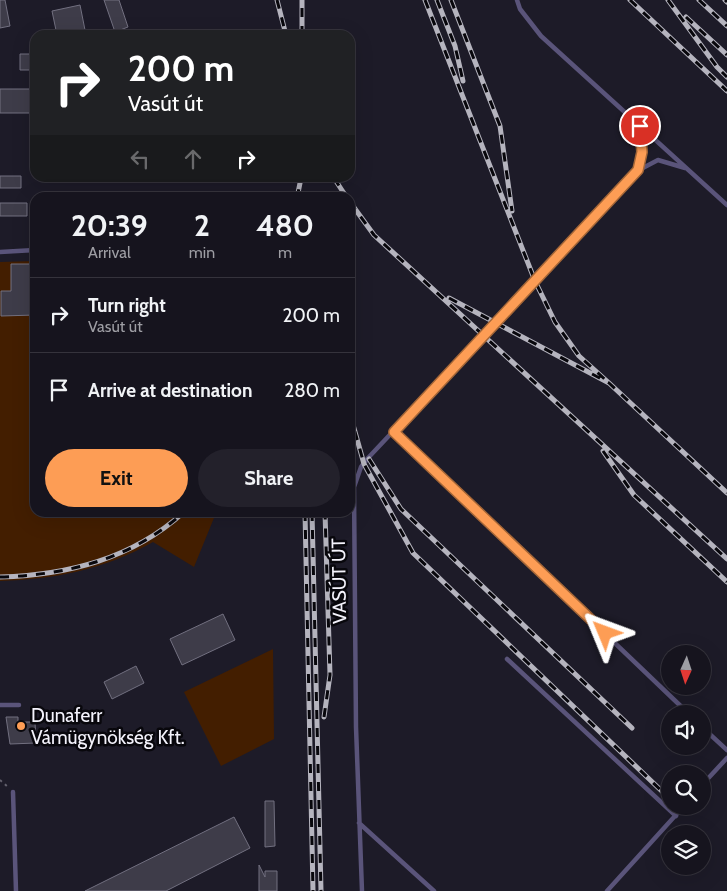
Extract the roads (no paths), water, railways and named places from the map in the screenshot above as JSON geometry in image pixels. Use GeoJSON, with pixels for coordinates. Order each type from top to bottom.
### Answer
{"type":"FeatureCollection","features":[{"type":"Feature","properties":{"kind":"lane"},"geometry":{"type":"LineString","coordinates":[[517,0],[520,9],[541,36],[727,205]]}},
{"type":"Feature","properties":{"kind":"lane"},"geometry":{"type":"LineString","coordinates":[[638,170],[642,152],[640,126]]}},
{"type":"Feature","properties":{"kind":"lane","name":"VASÚT ÚT"},"geometry":{"type":"LineString","coordinates":[[355,485],[361,467],[638,170],[658,160],[688,169]]}},
{"type":"Feature","properties":{"kind":"lane"},"geometry":{"type":"LineString","coordinates":[[0,252],[30,250]]}},
{"type":"Feature","properties":{"kind":"lane"},"geometry":{"type":"LineString","coordinates":[[394,432],[680,705]]}},
{"type":"Feature","properties":{"kind":"lane","name":"VASÚT ÚT"},"geometry":{"type":"LineString","coordinates":[[354,517],[359,822],[362,891]]}},
{"type":"Feature","properties":{"kind":"lane"},"geometry":{"type":"LineString","coordinates":[[507,659],[676,816],[607,891]]}},
{"type":"Feature","properties":{"kind":"lane"},"geometry":{"type":"LineString","coordinates":[[0,706],[19,705]]}},
{"type":"Feature","properties":{"kind":"lane"},"geometry":{"type":"LineString","coordinates":[[711,735],[727,750]]}},
{"type":"Feature","properties":{"kind":"lane"},"geometry":{"type":"LineString","coordinates":[[711,775],[727,758]]}},
{"type":"Feature","properties":{"kind":"lane"},"geometry":{"type":"LineString","coordinates":[[13,792],[16,891]]}},
{"type":"Feature","properties":{"kind":"lane"},"geometry":{"type":"LineString","coordinates":[[359,822],[434,891]]}},
{"type":"Feature","properties":{"kind":"railway"},"geometry":{"type":"LineString","coordinates":[[277,0],[285,30]]}},
{"type":"Feature","properties":{"kind":"railway"},"geometry":{"type":"LineString","coordinates":[[302,0],[302,30]]}},
{"type":"Feature","properties":{"kind":"railway"},"geometry":{"type":"LineString","coordinates":[[425,0],[535,281],[555,322],[579,356],[609,383]]}},
{"type":"Feature","properties":{"kind":"railway"},"geometry":{"type":"LineString","coordinates":[[437,0],[455,46],[463,81]]}},
{"type":"Feature","properties":{"kind":"railway"},"geometry":{"type":"LineString","coordinates":[[451,0],[500,126],[512,211]]}},
{"type":"Feature","properties":{"kind":"railway"},"geometry":{"type":"LineString","coordinates":[[630,0],[727,91]]}},
{"type":"Feature","properties":{"kind":"railway"},"geometry":{"type":"LineString","coordinates":[[668,0],[717,67],[727,77]]}},
{"type":"Feature","properties":{"kind":"railway"},"geometry":{"type":"LineString","coordinates":[[699,0],[727,26]]}},
{"type":"Feature","properties":{"kind":"railway"},"geometry":{"type":"LineString","coordinates":[[686,17],[727,55]]}},
{"type":"Feature","properties":{"kind":"railway"},"geometry":{"type":"LineString","coordinates":[[298,192],[300,182]]}},
{"type":"Feature","properties":{"kind":"railway"},"geometry":{"type":"LineString","coordinates":[[337,182],[343,192]]}},
{"type":"Feature","properties":{"kind":"railway"},"geometry":{"type":"LineString","coordinates":[[355,209],[374,235],[727,559]]}},
{"type":"Feature","properties":{"kind":"railway"},"geometry":{"type":"LineString","coordinates":[[449,298],[609,383],[727,493]]}},
{"type":"Feature","properties":{"kind":"railway"},"geometry":{"type":"LineString","coordinates":[[355,432],[364,464],[413,553],[661,790]]}},
{"type":"Feature","properties":{"kind":"railway"},"geometry":{"type":"LineString","coordinates":[[603,451],[634,495],[727,582]]}},
{"type":"Feature","properties":{"kind":"railway"},"geometry":{"type":"LineString","coordinates":[[369,459],[401,509],[632,728]]}},
{"type":"Feature","properties":{"kind":"railway"},"geometry":{"type":"LineString","coordinates":[[0,577],[50,573],[98,561],[121,553],[143,542],[178,517]]}},
{"type":"Feature","properties":{"kind":"railway"},"geometry":{"type":"LineString","coordinates":[[305,517],[313,891]]}},
{"type":"Feature","properties":{"kind":"railway"},"geometry":{"type":"LineString","coordinates":[[312,517],[321,891]]}},
{"type":"Feature","properties":{"kind":"railway"},"geometry":{"type":"LineString","coordinates":[[324,717],[330,675],[325,517]]}},
{"type":"Feature","properties":{"kind":"place","name":"Dunaferr Vámügynökség Kft."},"geometry":{"type":"Point","coordinates":[21,726]}}]}
